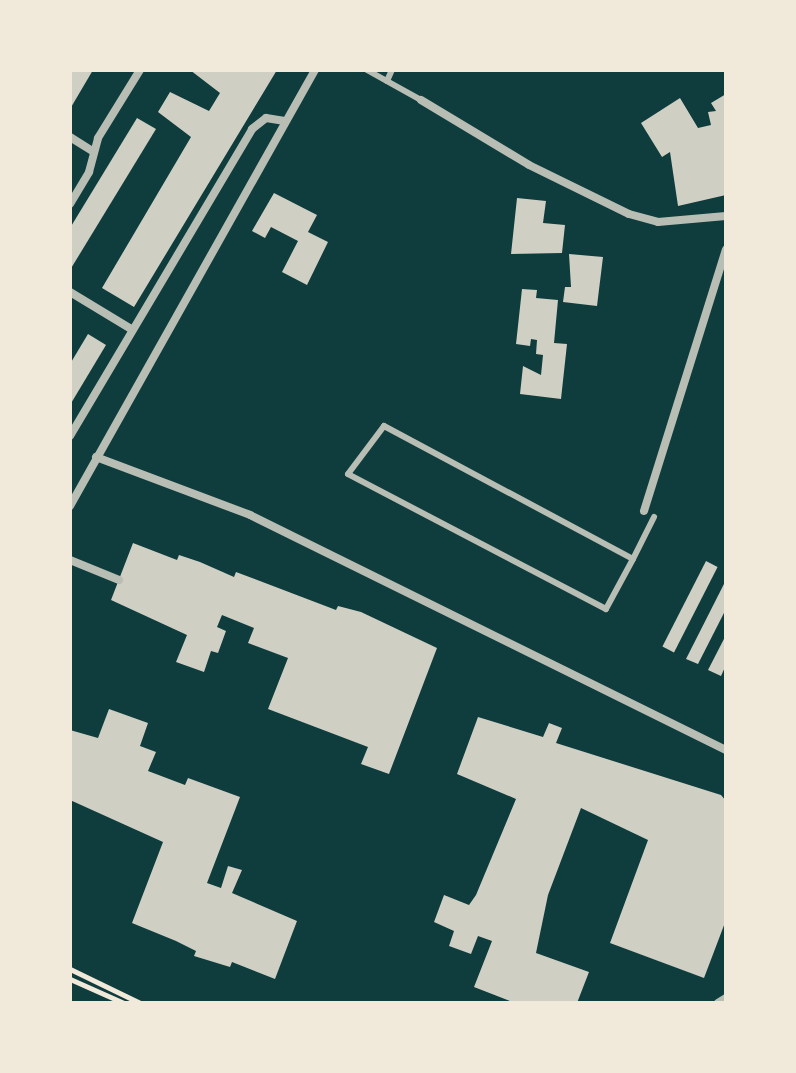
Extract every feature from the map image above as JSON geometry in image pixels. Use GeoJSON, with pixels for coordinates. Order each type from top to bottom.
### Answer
{"type":"FeatureCollection","features":[{"type":"Feature","properties":{"kind":"street"},"geometry":{"type":"LineString","coordinates":[[70,204],[94,152],[140,70]]}},
{"type":"Feature","properties":{"kind":"street"},"geometry":{"type":"LineString","coordinates":[[70,506],[315,70]]}},
{"type":"Feature","properties":{"kind":"street"},"geometry":{"type":"LineString","coordinates":[[421,100],[529,165],[629,214],[658,222],[726,216]]}},
{"type":"Feature","properties":{"kind":"street"},"geometry":{"type":"LineString","coordinates":[[70,436],[252,129],[266,118],[285,121]]}},
{"type":"Feature","properties":{"kind":"street"},"geometry":{"type":"LineString","coordinates":[[70,137],[94,152]]}},
{"type":"Feature","properties":{"kind":"street"},"geometry":{"type":"LineString","coordinates":[[644,511],[726,250]]}},
{"type":"Feature","properties":{"kind":"street"},"geometry":{"type":"LineString","coordinates":[[70,292],[131,329]]}},
{"type":"Feature","properties":{"kind":"street"},"geometry":{"type":"LineString","coordinates":[[96,457],[250,515],[726,750]]}},
{"type":"Feature","properties":{"kind":"street"},"geometry":{"type":"LineString","coordinates":[[70,560],[119,580]]}},
{"type":"Feature","properties":{"kind":"street"},"geometry":{"type":"LineString","coordinates":[[718,1003],[726,998]]}},
{"type":"Feature","properties":{"kind":"lane"},"geometry":{"type":"LineString","coordinates":[[367,70],[421,100]]}},
{"type":"Feature","properties":{"kind":"lane"},"geometry":{"type":"LineString","coordinates":[[387,81],[392,70]]}},
{"type":"Feature","properties":{"kind":"lane"},"geometry":{"type":"LineString","coordinates":[[633,559],[384,426],[348,474],[606,609],[633,559],[654,517]]}},
{"type":"Feature","properties":{"kind":"path"},"geometry":{"type":"LineString","coordinates":[[70,969],[140,1003]]}},
{"type":"Feature","properties":{"kind":"path"},"geometry":{"type":"LineString","coordinates":[[70,979],[124,1003]]}},
{"type":"Feature","properties":{"kind":"building"},"geometry":{"type":"Polygon","coordinates":[[[70,70],[93,70],[70,109],[70,70]]]}},
{"type":"Feature","properties":{"kind":"building"},"geometry":{"type":"Polygon","coordinates":[[[190,70],[277,70],[134,307],[102,288],[191,137],[158,112],[170,92],[209,111],[220,93],[190,70]]]}},
{"type":"Feature","properties":{"kind":"building"},"geometry":{"type":"Polygon","coordinates":[[[726,94],[726,195],[678,206],[670,152],[662,157],[641,123],[680,98],[698,128],[711,125],[708,112],[716,111],[711,103],[726,94]]]}},
{"type":"Feature","properties":{"kind":"building"},"geometry":{"type":"Polygon","coordinates":[[[137,118],[156,129],[70,270],[70,228],[137,118]]]}},
{"type":"Feature","properties":{"kind":"building"},"geometry":{"type":"Polygon","coordinates":[[[274,193],[317,215],[308,232],[328,242],[307,285],[282,272],[298,241],[271,227],[265,238],[252,231],[274,193]]]}},
{"type":"Feature","properties":{"kind":"building"},"geometry":{"type":"Polygon","coordinates":[[[517,198],[546,201],[543,223],[565,225],[562,253],[511,254],[517,198]]]}},
{"type":"Feature","properties":{"kind":"building"},"geometry":{"type":"Polygon","coordinates":[[[569,254],[603,257],[597,306],[563,302],[565,287],[571,287],[569,254]]]}},
{"type":"Feature","properties":{"kind":"building"},"geometry":{"type":"Polygon","coordinates":[[[522,289],[537,290],[536,298],[558,300],[554,343],[567,344],[561,399],[520,394],[523,366],[541,375],[543,355],[536,354],[537,340],[531,339],[530,346],[516,344],[522,289]]]}},
{"type":"Feature","properties":{"kind":"building"},"geometry":{"type":"Polygon","coordinates":[[[88,334],[106,345],[70,405],[70,364],[88,334]]]}},
{"type":"Feature","properties":{"kind":"building"},"geometry":{"type":"Polygon","coordinates":[[[133,543],[177,560],[179,555],[200,562],[234,577],[236,572],[336,610],[338,606],[361,612],[437,648],[389,774],[361,764],[368,747],[268,709],[288,658],[248,643],[254,628],[222,615],[217,627],[226,631],[218,653],[211,651],[204,672],[176,662],[187,635],[111,600],[133,543]]]}},
{"type":"Feature","properties":{"kind":"building"},"geometry":{"type":"Polygon","coordinates":[[[706,561],[718,567],[674,652],[662,647],[706,561]]]}},
{"type":"Feature","properties":{"kind":"building"},"geometry":{"type":"Polygon","coordinates":[[[726,580],[726,609],[698,664],[686,659],[726,580]]]}},
{"type":"Feature","properties":{"kind":"building"},"geometry":{"type":"Polygon","coordinates":[[[726,635],[726,665],[721,676],[708,670],[726,635]]]}},
{"type":"Feature","properties":{"kind":"building"},"geometry":{"type":"Polygon","coordinates":[[[109,709],[148,723],[140,746],[156,752],[148,771],[185,785],[188,778],[240,797],[207,883],[221,888],[228,866],[242,870],[232,893],[297,921],[275,979],[232,962],[230,967],[194,956],[196,951],[132,923],[163,842],[70,800],[70,730],[98,738],[109,709]]]}},
{"type":"Feature","properties":{"kind":"building"},"geometry":{"type":"Polygon","coordinates":[[[478,717],[543,737],[549,723],[562,728],[556,743],[721,795],[726,801],[726,920],[704,978],[610,943],[648,840],[581,808],[548,895],[536,953],[589,972],[577,1003],[515,1003],[474,987],[492,941],[478,936],[471,954],[449,946],[454,931],[434,922],[444,895],[469,905],[476,895],[516,799],[457,774],[478,717]]]}}]}
